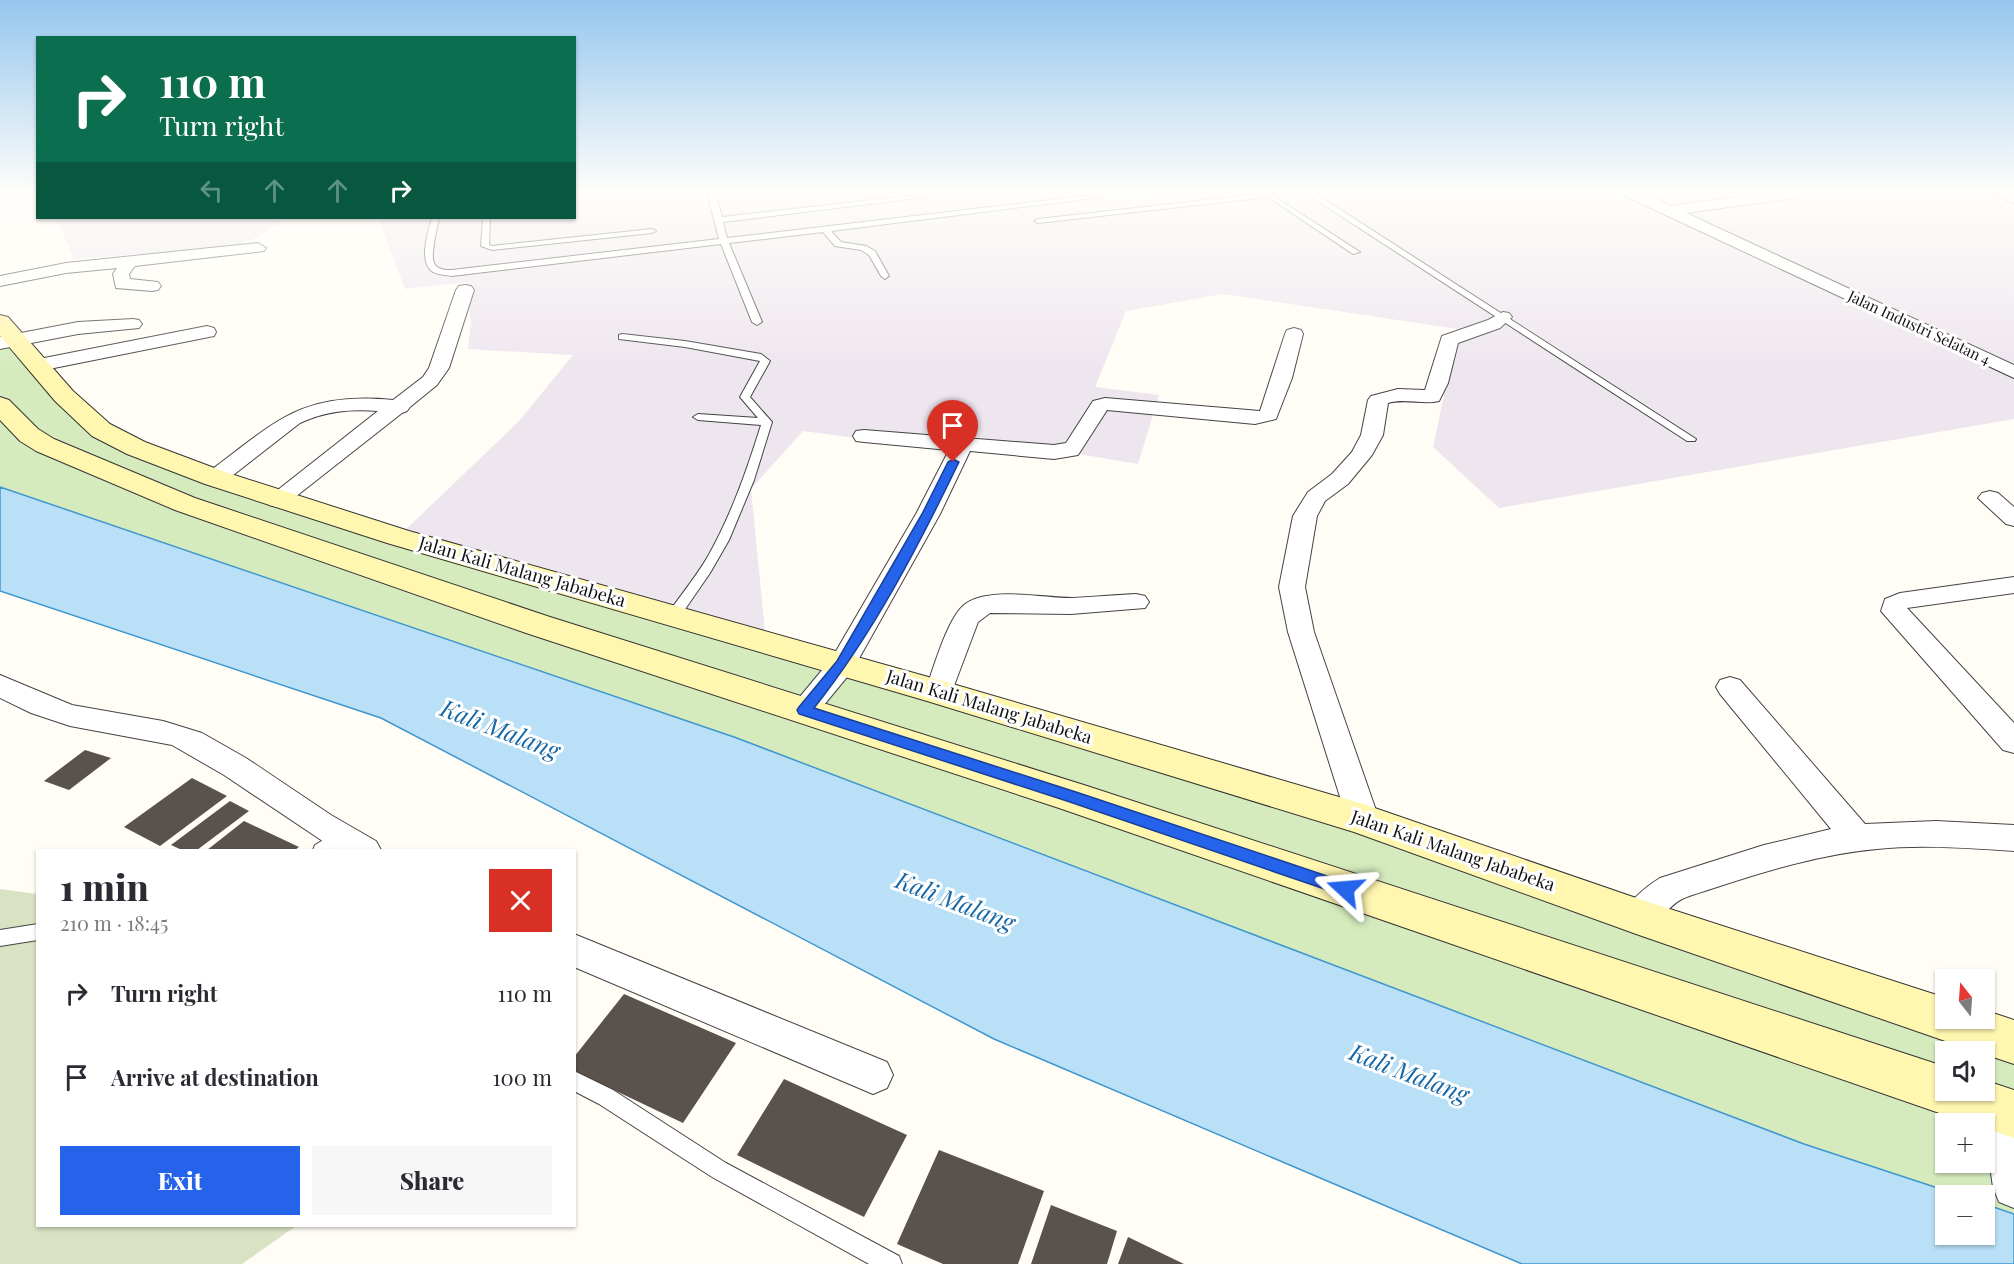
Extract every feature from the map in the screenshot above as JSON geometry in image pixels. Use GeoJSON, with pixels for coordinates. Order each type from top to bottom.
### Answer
{"type":"FeatureCollection","features":[{"type":"Feature","properties":{"kind":"main road","name":"Jalan Kali Malang Jababeka"},"geometry":{"type":"LineString","coordinates":[[5,335],[39,365],[67,399],[101,430],[136,448],[277,500],[439,549],[939,692],[1363,819],[1639,917],[2014,1042]]}},
{"type":"Feature","properties":{"kind":"main road"},"geometry":{"type":"LineString","coordinates":[[0,405],[29,435],[45,445],[185,504],[538,625],[1084,801],[2008,1112]]}},
{"type":"Feature","properties":{"kind":"street"},"geometry":{"type":"LineString","coordinates":[[0,281],[56,270],[232,251]]}},
{"type":"Feature","properties":{"kind":"street","name":"Jalan Industri Selatan 4"},"geometry":{"type":"LineString","coordinates":[[1755,251],[2014,372]]}},
{"type":"Feature","properties":{"kind":"street"},"geometry":{"type":"LineString","coordinates":[[129,263],[122,274],[122,284],[152,286]]}},
{"type":"Feature","properties":{"kind":"street"},"geometry":{"type":"LineString","coordinates":[[277,500],[400,407],[435,374],[465,290]]}},
{"type":"Feature","properties":{"kind":"street"},"geometry":{"type":"LineString","coordinates":[[1363,819],[1301,632],[1292,587],[1305,516],[1316,497],[1340,479],[1361,455],[1372,435],[1378,400],[1394,395],[1432,397],[1439,383],[1438,375],[1444,364],[1449,340],[1494,324],[1503,317]]}},
{"type":"Feature","properties":{"kind":"street"},"geometry":{"type":"LineString","coordinates":[[5,335],[133,324]]}},
{"type":"Feature","properties":{"kind":"street"},"geometry":{"type":"LineString","coordinates":[[39,365],[207,332]]}},
{"type":"Feature","properties":{"kind":"street"},"geometry":{"type":"LineString","coordinates":[[864,436],[1054,452],[1070,450],[1100,405],[1110,403],[1255,418],[1266,417],[1269,415],[1282,378],[1294,334]]}},
{"type":"Feature","properties":{"kind":"street"},"geometry":{"type":"LineString","coordinates":[[215,478],[293,419],[308,411],[342,405],[400,407]]}},
{"type":"Feature","properties":{"kind":"street"},"geometry":{"type":"LineString","coordinates":[[804,710],[842,664],[928,514],[962,445]]}},
{"type":"Feature","properties":{"kind":"street"},"geometry":{"type":"LineString","coordinates":[[1990,498],[2014,519]]}},
{"type":"Feature","properties":{"kind":"street"},"geometry":{"type":"LineString","coordinates":[[2014,585],[1900,601],[1894,605],[1894,611],[2014,742]]}},
{"type":"Feature","properties":{"kind":"street"},"geometry":{"type":"LineString","coordinates":[[939,692],[966,619],[974,610],[984,605],[1002,603],[1071,606],[1136,602]]}},
{"type":"Feature","properties":{"kind":"street"},"geometry":{"type":"LineString","coordinates":[[0,686],[26,701],[49,709],[116,726],[153,730],[189,740],[231,764],[341,846]]}},
{"type":"Feature","properties":{"kind":"street"},"geometry":{"type":"LineString","coordinates":[[1730,687],[1858,837]]}},
{"type":"Feature","properties":{"kind":"street"},"geometry":{"type":"LineString","coordinates":[[1639,917],[1658,897],[1672,888],[1785,852],[1858,837],[1915,834],[2014,838]]}},
{"type":"Feature","properties":{"kind":"street"},"geometry":{"type":"LineString","coordinates":[[576,951],[873,1075]]}},
{"type":"Feature","properties":{"kind":"street"},"geometry":{"type":"LineString","coordinates":[[2008,1112],[2011,1175]]}},
{"type":"Feature","properties":{"kind":"lane"},"geometry":{"type":"LineString","coordinates":[[430,251],[432,268],[443,273],[636,251]]}},
{"type":"Feature","properties":{"kind":"lane"},"geometry":{"type":"LineString","coordinates":[[728,251],[757,322]]}},
{"type":"Feature","properties":{"kind":"lane"},"geometry":{"type":"LineString","coordinates":[[869,251],[885,276]]}},
{"type":"Feature","properties":{"kind":"lane"},"geometry":{"type":"LineString","coordinates":[[1400,251],[1691,439]]}},
{"type":"Feature","properties":{"kind":"lane"},"geometry":{"type":"LineString","coordinates":[[622,337],[685,344],[764,358],[764,363],[745,397],[767,422]]}},
{"type":"Feature","properties":{"kind":"lane"},"geometry":{"type":"LineString","coordinates":[[698,417],[767,422]]}},
{"type":"Feature","properties":{"kind":"lane"},"geometry":{"type":"LineString","coordinates":[[674,615],[705,572],[725,533],[759,449],[767,422]]}},
{"type":"Feature","properties":{"kind":"lane"},"geometry":{"type":"LineString","coordinates":[[0,938],[36,932]]}},
{"type":"Feature","properties":{"kind":"lane"},"geometry":{"type":"LineString","coordinates":[[576,1081],[606,1097],[718,1170],[891,1264]]}},
{"type":"Feature","properties":{"kind":"shaded area"},"geometry":{"type":"Polygon","coordinates":[[[70,251],[178,251],[74,259],[70,251]]]}},
{"type":"Feature","properties":{"kind":"shaded area"},"geometry":{"type":"Polygon","coordinates":[[[391,251],[2014,251],[2014,419],[1499,508],[1433,447],[1458,329],[1223,294],[1126,311],[1095,387],[1159,395],[1138,464],[953,433],[939,449],[803,431],[751,489],[766,642],[398,537],[519,421],[573,355],[468,349],[471,322],[466,282],[405,289],[391,251]]]}},
{"type":"Feature","properties":{"kind":"green space"},"geometry":{"type":"Polygon","coordinates":[[[0,322],[67,399],[136,448],[674,615],[1935,1017],[1935,1029],[1973,1029],[2014,1042],[2014,1214],[1995,1207],[1995,1185],[1935,1185],[1935,1187],[1804,1144],[734,737],[0,487],[0,322]]]}},
{"type":"Feature","properties":{"kind":"green space"},"geometry":{"type":"Polygon","coordinates":[[[0,889],[36,894],[36,1227],[295,1227],[242,1264],[0,1264],[0,889]]]}},
{"type":"Feature","properties":{"kind":"water","name":"Kali Malang"},"geometry":{"type":"Polygon","coordinates":[[[0,487],[734,737],[1804,1144],[1935,1187],[1935,1245],[1995,1245],[1995,1207],[2014,1214],[2014,1264],[1522,1264],[994,1039],[381,718],[0,591],[0,487]]]}},
{"type":"Feature","properties":{"kind":"building"},"geometry":{"type":"Polygon","coordinates":[[[85,750],[111,758],[69,790],[44,781],[85,750]]]}},
{"type":"Feature","properties":{"kind":"building"},"geometry":{"type":"Polygon","coordinates":[[[192,778],[227,796],[160,846],[124,827],[192,778]]]}},
{"type":"Feature","properties":{"kind":"building"},"geometry":{"type":"Polygon","coordinates":[[[230,801],[249,811],[198,849],[180,849],[171,845],[230,801]]]}},
{"type":"Feature","properties":{"kind":"building"},"geometry":{"type":"Polygon","coordinates":[[[244,821],[299,847],[296,849],[208,849],[244,821]]]}},
{"type":"Feature","properties":{"kind":"building"},"geometry":{"type":"Polygon","coordinates":[[[624,994],[736,1043],[683,1123],[576,1072],[576,1054],[624,994]]]}},
{"type":"Feature","properties":{"kind":"building"},"geometry":{"type":"Polygon","coordinates":[[[784,1079],[907,1135],[864,1217],[737,1155],[784,1079]]]}},
{"type":"Feature","properties":{"kind":"building"},"geometry":{"type":"Polygon","coordinates":[[[939,1150],[1044,1191],[1018,1264],[943,1264],[897,1244],[939,1150]]]}},
{"type":"Feature","properties":{"kind":"building"},"geometry":{"type":"Polygon","coordinates":[[[1051,1205],[1117,1231],[1107,1264],[1031,1264],[1051,1205]]]}},
{"type":"Feature","properties":{"kind":"building"},"geometry":{"type":"Polygon","coordinates":[[[1128,1237],[1184,1264],[1118,1264],[1128,1237]]]}},
{"type":"Feature","properties":{"kind":"route"},"geometry":{"type":"LineString","coordinates":[[953,462],[928,514],[842,664],[804,710],[1073,797],[1345,889]]}}]}
